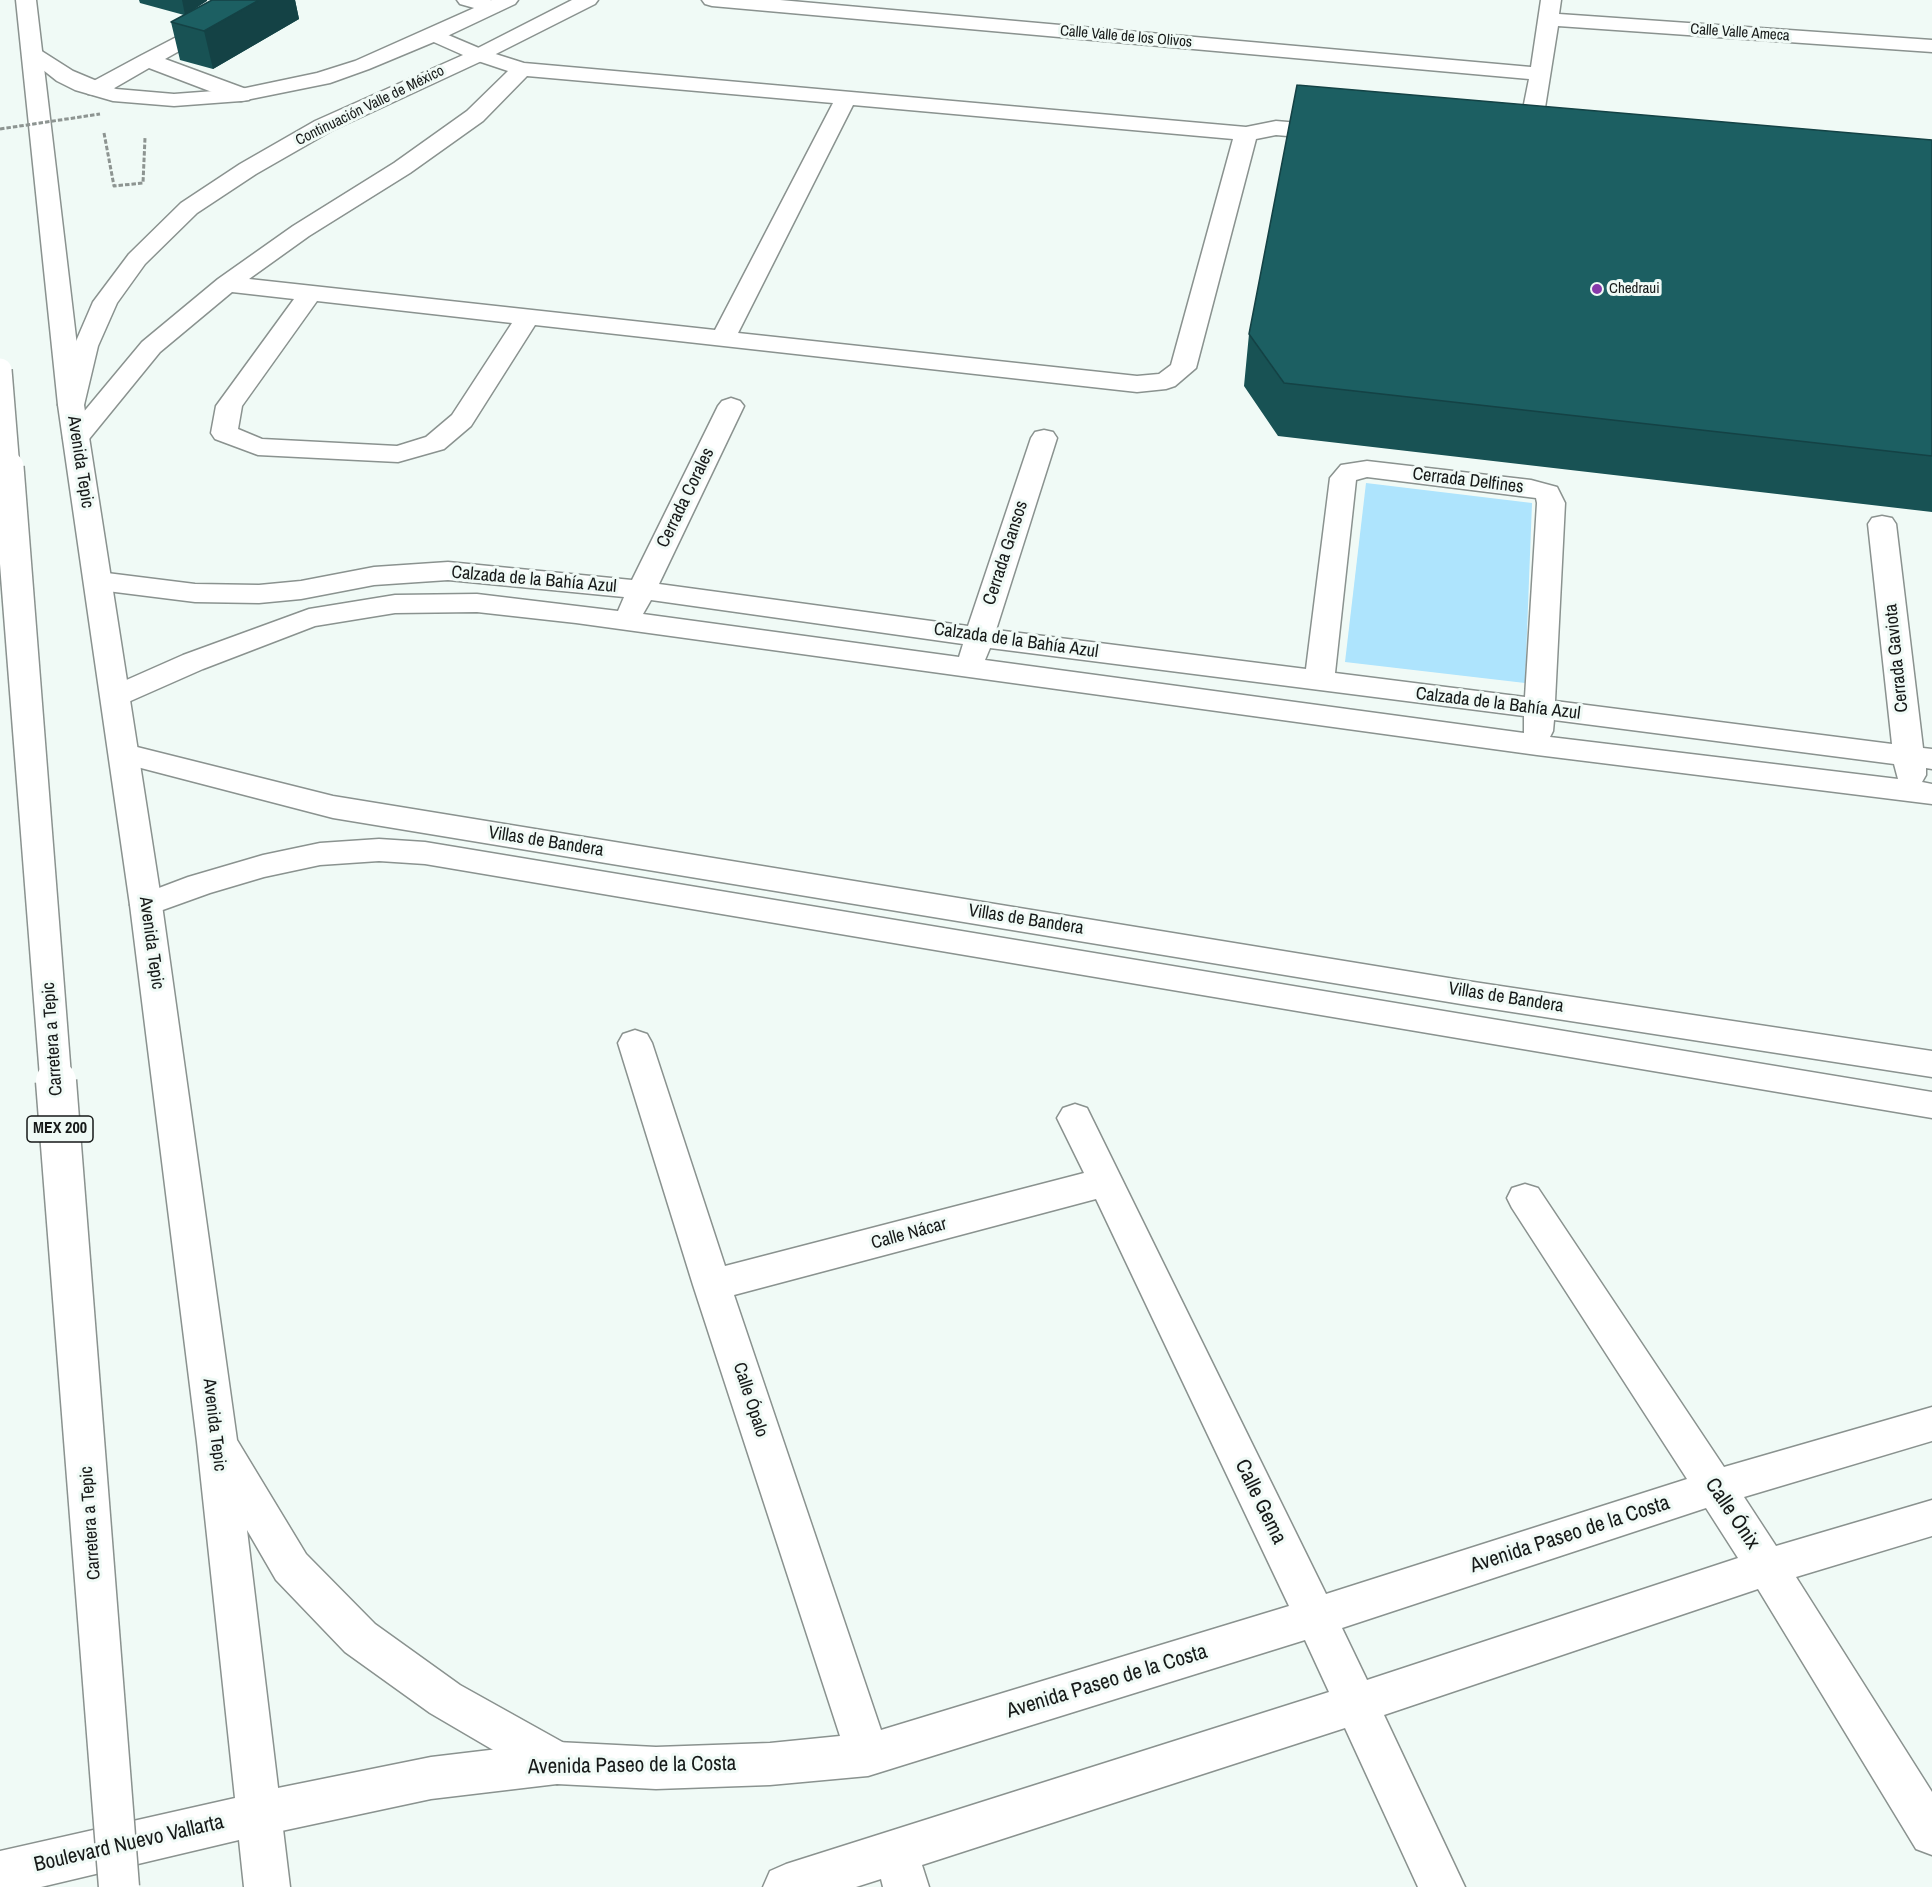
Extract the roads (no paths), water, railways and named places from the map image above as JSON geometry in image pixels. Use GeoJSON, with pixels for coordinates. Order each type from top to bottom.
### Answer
{"type":"FeatureCollection","features":[{"type":"Feature","properties":{"kind":"main road","name":"Avenida Tepic"},"geometry":{"type":"LineString","coordinates":[[26,0],[71,405],[125,754],[217,1442],[267,1887]]}},
{"type":"Feature","properties":{"kind":"main road"},"geometry":{"type":"LineString","coordinates":[[467,0],[500,4]]}},
{"type":"Feature","properties":{"kind":"main road","name":"Continuación Valle de México"},"geometry":{"type":"LineString","coordinates":[[71,405],[86,346],[105,302],[137,259],[189,208],[248,169],[323,126],[479,55],[588,0]]}},
{"type":"Feature","properties":{"kind":"main road","name":"Calle Valle de los Olivos"},"geometry":{"type":"LineString","coordinates":[[712,0],[1541,74]]}},
{"type":"Feature","properties":{"kind":"main road","name":"Continuación Valle de México"},"geometry":{"type":"LineString","coordinates":[[33,54],[65,76],[113,95],[174,100],[241,95],[312,80],[362,66],[500,4]]}},
{"type":"Feature","properties":{"kind":"main road"},"geometry":{"type":"LineString","coordinates":[[1533,114],[1550,10]]}},
{"type":"Feature","properties":{"kind":"main road","name":"Calle Valle Ameca"},"geometry":{"type":"LineString","coordinates":[[1550,10],[1932,46]]}},
{"type":"Feature","properties":{"kind":"main road"},"geometry":{"type":"LineString","coordinates":[[96,89],[233,12]]}},
{"type":"Feature","properties":{"kind":"main road"},"geometry":{"type":"LineString","coordinates":[[434,35],[479,55],[522,69],[1246,134],[1276,128],[1360,135]]}},
{"type":"Feature","properties":{"kind":"main road"},"geometry":{"type":"LineString","coordinates":[[147,60],[241,95]]}},
{"type":"Feature","properties":{"kind":"main road"},"geometry":{"type":"LineString","coordinates":[[76,438],[151,347],[227,284],[301,231],[402,168],[475,116],[522,69]]}},
{"type":"Feature","properties":{"kind":"main road"},"geometry":{"type":"LineString","coordinates":[[723,338],[821,152],[846,98]]}},
{"type":"Feature","properties":{"kind":"main road"},"geometry":{"type":"LineString","coordinates":[[227,284],[1137,384],[1166,381],[1183,368],[1246,134]]}},
{"type":"Feature","properties":{"kind":"main road"},"geometry":{"type":"LineString","coordinates":[[311,292],[229,406],[224,433],[258,447],[398,454],[435,443],[462,420],[529,316]]}},
{"type":"Feature","properties":{"kind":"main road","name":"Carretera a Tepic"},"geometry":{"type":"LineString","coordinates":[[0,370],[119,1887]]}},
{"type":"Feature","properties":{"kind":"main road","name":"Cerrada Corales"},"geometry":{"type":"LineString","coordinates":[[627,621],[731,406]]}},
{"type":"Feature","properties":{"kind":"main road","name":"Cerrada Gansos"},"geometry":{"type":"LineString","coordinates":[[968,669],[1044,438]]}},
{"type":"Feature","properties":{"kind":"main road","name":"Cerrada Delfines"},"geometry":{"type":"LineString","coordinates":[[1319,681],[1343,478],[1350,471],[1367,469],[1519,487],[1547,493],[1551,503],[1537,745]]}},
{"type":"Feature","properties":{"kind":"main road","name":"Cerrada Gaviota"},"geometry":{"type":"LineString","coordinates":[[1882,524],[1920,757],[1922,793]]}},
{"type":"Feature","properties":{"kind":"main road","name":"Calzada de la Bahía Azul"},"geometry":{"type":"LineString","coordinates":[[116,696],[194,662],[305,604],[374,576],[448,571],[528,577],[641,590],[979,637],[1920,757]]}},
{"type":"Feature","properties":{"kind":"main road","name":"Calzada de la Bahía Azul"},"geometry":{"type":"LineString","coordinates":[[99,581],[195,593],[259,594],[305,604],[477,603],[627,621],[1537,745],[1922,793]]}},
{"type":"Feature","properties":{"kind":"main road","name":"Villas de Bandera"},"geometry":{"type":"LineString","coordinates":[[125,754],[333,807],[1467,993],[1932,1064]]}},
{"type":"Feature","properties":{"kind":"main road"},"geometry":{"type":"LineString","coordinates":[[320,854],[333,807]]}},
{"type":"Feature","properties":{"kind":"main road","name":"Villas de Bandera"},"geometry":{"type":"LineString","coordinates":[[146,905],[242,872],[320,854],[379,850],[425,853],[1932,1105]]}},
{"type":"Feature","properties":{"kind":"main road"},"geometry":{"type":"LineString","coordinates":[[1463,1028],[1467,993]]}},
{"type":"Feature","properties":{"kind":"main road","name":"Calle Ópalo"},"geometry":{"type":"LineString","coordinates":[[635,1043],[712,1286],[868,1755]]}},
{"type":"Feature","properties":{"kind":"main road","name":"Calle Gema"},"geometry":{"type":"LineString","coordinates":[[1075,1118],[1316,1617],[1442,1887]]}},
{"type":"Feature","properties":{"kind":"main road","name":"Calle Nácar"},"geometry":{"type":"LineString","coordinates":[[712,1286],[1106,1182]]}},
{"type":"Feature","properties":{"kind":"main road","name":"Calle Ónix"},"geometry":{"type":"LineString","coordinates":[[1526,1198],[1767,1567],[1932,1833]]}},
{"type":"Feature","properties":{"kind":"main road","name":"Avenida Paseo de la Costa"},"geometry":{"type":"LineString","coordinates":[[258,1814],[431,1778],[557,1763],[657,1768],[770,1764],[868,1755],[1316,1617],[1714,1488],[1932,1424]]}},
{"type":"Feature","properties":{"kind":"main road"},"geometry":{"type":"LineString","coordinates":[[217,1442],[291,1567],[360,1638],[445,1699],[557,1763]]}},
{"type":"Feature","properties":{"kind":"main road"},"geometry":{"type":"LineString","coordinates":[[786,1887],[901,1870],[1355,1704],[1767,1567],[1932,1518]]}},
{"type":"Feature","properties":{"kind":"main road","name":"Boulevard Nuevo Vallarta"},"geometry":{"type":"LineString","coordinates":[[0,1874],[258,1814]]}},
{"type":"Feature","properties":{"kind":"water"},"geometry":{"type":"Polygon","coordinates":[[[1366,483],[1532,503],[1525,683],[1345,662],[1366,483]]]}},
{"type":"Feature","properties":{"kind":"place","name":"Chedraui"},"geometry":{"type":"Point","coordinates":[1597,289]}}]}
